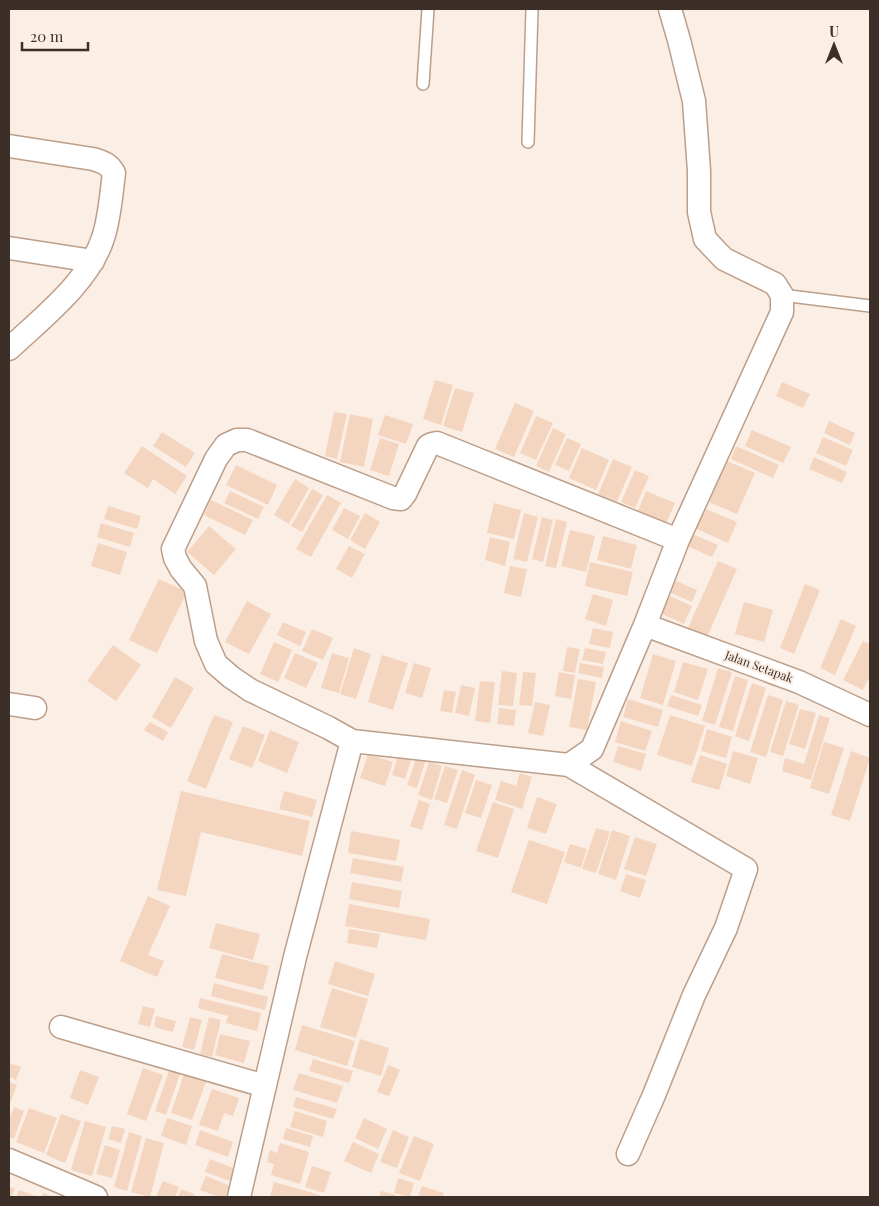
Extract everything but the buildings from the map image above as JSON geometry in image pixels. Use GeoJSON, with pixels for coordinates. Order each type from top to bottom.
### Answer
{"type":"FeatureCollection","features":[{"type":"Feature","properties":{"kind":"street"},"geometry":{"type":"LineString","coordinates":[[569,765],[592,749],[645,625],[678,540],[782,312],[782,295],[775,284],[724,259],[705,239],[699,212],[699,171],[694,101],[670,9]]}},
{"type":"Feature","properties":{"kind":"street"},"geometry":{"type":"LineString","coordinates":[[9,146],[93,159],[111,167],[114,173],[109,218],[103,240],[93,261],[69,293],[9,349]]}},
{"type":"Feature","properties":{"kind":"street"},"geometry":{"type":"LineString","coordinates":[[9,248],[93,261]]}},
{"type":"Feature","properties":{"kind":"street"},"geometry":{"type":"LineString","coordinates":[[628,1154],[694,995],[726,928],[746,869],[569,765],[352,741],[250,690],[216,664],[206,641],[195,586],[181,569],[173,549],[216,459],[226,445],[237,440],[247,440],[393,498],[401,499],[428,446],[437,443],[678,540]]}},
{"type":"Feature","properties":{"kind":"street","name":"Jalan Setapak"},"geometry":{"type":"LineString","coordinates":[[645,625],[799,682],[870,715]]}},
{"type":"Feature","properties":{"kind":"street"},"geometry":{"type":"LineString","coordinates":[[9,704],[35,708]]}},
{"type":"Feature","properties":{"kind":"street"},"geometry":{"type":"LineString","coordinates":[[239,1197],[266,1086],[294,957],[352,741]]}},
{"type":"Feature","properties":{"kind":"street"},"geometry":{"type":"LineString","coordinates":[[60,1027],[266,1086]]}},
{"type":"Feature","properties":{"kind":"street"},"geometry":{"type":"LineString","coordinates":[[9,1160],[96,1197]]}},
{"type":"Feature","properties":{"kind":"lane"},"geometry":{"type":"LineString","coordinates":[[423,84],[428,9]]}},
{"type":"Feature","properties":{"kind":"lane"},"geometry":{"type":"LineString","coordinates":[[528,142],[532,9]]}},
{"type":"Feature","properties":{"kind":"lane"},"geometry":{"type":"LineString","coordinates":[[782,295],[870,306]]}}]}
